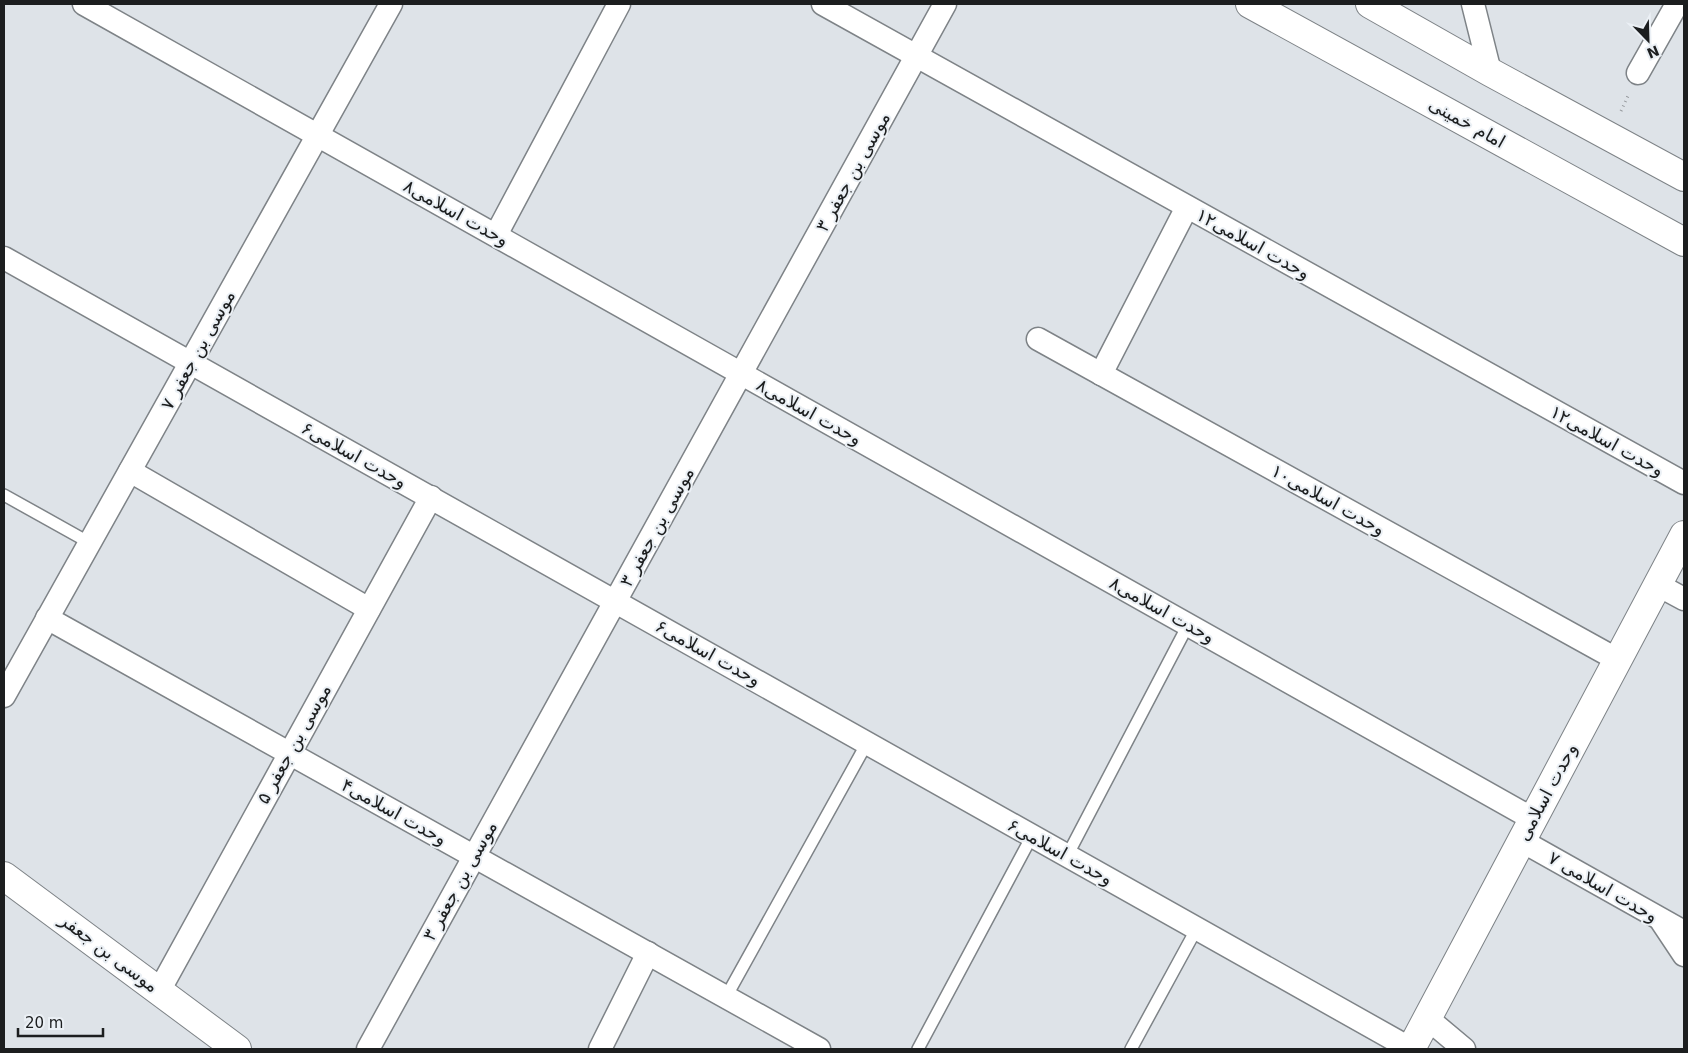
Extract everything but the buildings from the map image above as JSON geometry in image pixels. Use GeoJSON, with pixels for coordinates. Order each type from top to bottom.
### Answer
{"type":"FeatureCollection","features":[{"type":"Feature","properties":{"kind":"main road","name":"امام خمینی"},"geometry":{"type":"LineString","coordinates":[[1250,4],[1684,242]]}},
{"type":"Feature","properties":{"kind":"main road"},"geometry":{"type":"LineString","coordinates":[[1370,4],[1490,72],[1684,177]]}},
{"type":"Feature","properties":{"kind":"main road","name":"وحدت اسلامی"},"geometry":{"type":"LineString","coordinates":[[1411,1049],[1684,536]]}},
{"type":"Feature","properties":{"kind":"main road","name":"موسی بن جعفر"},"geometry":{"type":"LineString","coordinates":[[4,876],[237,1049]]}},
{"type":"Feature","properties":{"kind":"street","name":"وحدت اسلامی۸"},"geometry":{"type":"LineString","coordinates":[[84,4],[108,9],[318,135],[1188,626],[1527,830]]}},
{"type":"Feature","properties":{"kind":"street","name":"موسی بن جعفر ۷"},"geometry":{"type":"LineString","coordinates":[[4,696],[391,4]]}},
{"type":"Feature","properties":{"kind":"street"},"geometry":{"type":"LineString","coordinates":[[496,235],[619,4]]}},
{"type":"Feature","properties":{"kind":"street","name":"وحدت اسلامی۱۲"},"geometry":{"type":"LineString","coordinates":[[823,4],[1684,484]]}},
{"type":"Feature","properties":{"kind":"street","name":"موسی بن جعفر ۳"},"geometry":{"type":"LineString","coordinates":[[368,1049],[945,4]]}},
{"type":"Feature","properties":{"kind":"street"},"geometry":{"type":"LineString","coordinates":[[1473,4],[1490,72]]}},
{"type":"Feature","properties":{"kind":"street"},"geometry":{"type":"LineString","coordinates":[[1638,73],[1677,4]]}},
{"type":"Feature","properties":{"kind":"street"},"geometry":{"type":"LineString","coordinates":[[1101,374],[1187,206]]}},
{"type":"Feature","properties":{"kind":"street","name":"وحدت اسلامی۶"},"geometry":{"type":"LineString","coordinates":[[4,258],[1411,1049]]}},
{"type":"Feature","properties":{"kind":"street","name":"وحدت اسلامی۱۰"},"geometry":{"type":"LineString","coordinates":[[1038,339],[1618,660]]}},
{"type":"Feature","properties":{"kind":"street"},"geometry":{"type":"LineString","coordinates":[[130,471],[369,609]]}},
{"type":"Feature","properties":{"kind":"street","name":"موسی بن جعفر ۵"},"geometry":{"type":"LineString","coordinates":[[159,991],[431,497]]}},
{"type":"Feature","properties":{"kind":"street"},"geometry":{"type":"LineString","coordinates":[[1658,585],[1684,600]]}},
{"type":"Feature","properties":{"kind":"street","name":"وحدت اسلامی۴"},"geometry":{"type":"LineString","coordinates":[[47,618],[820,1049]]}},
{"type":"Feature","properties":{"kind":"street","name":"وحدت اسلامی ۷"},"geometry":{"type":"LineString","coordinates":[[1527,830],[1660,920],[1684,932]]}},
{"type":"Feature","properties":{"kind":"street"},"geometry":{"type":"LineString","coordinates":[[1660,920],[1684,954]]}},
{"type":"Feature","properties":{"kind":"street"},"geometry":{"type":"LineString","coordinates":[[600,1049],[648,953]]}},
{"type":"Feature","properties":{"kind":"street"},"geometry":{"type":"LineString","coordinates":[[1427,1018],[1464,1049]]}},
{"type":"Feature","properties":{"kind":"lane"},"geometry":{"type":"LineString","coordinates":[[4,495],[90,543]]}},
{"type":"Feature","properties":{"kind":"lane"},"geometry":{"type":"LineString","coordinates":[[1068,856],[1188,626]]}},
{"type":"Feature","properties":{"kind":"lane"},"geometry":{"type":"LineString","coordinates":[[726,997],[867,743]]}},
{"type":"Feature","properties":{"kind":"lane"},"geometry":{"type":"LineString","coordinates":[[918,1049],[1032,836]]}},
{"type":"Feature","properties":{"kind":"lane"},"geometry":{"type":"LineString","coordinates":[[1131,1049],[1197,928]]}},
{"type":"Feature","properties":{"kind":"path"},"geometry":{"type":"LineString","coordinates":[[1610,137],[1638,73]]}}]}
